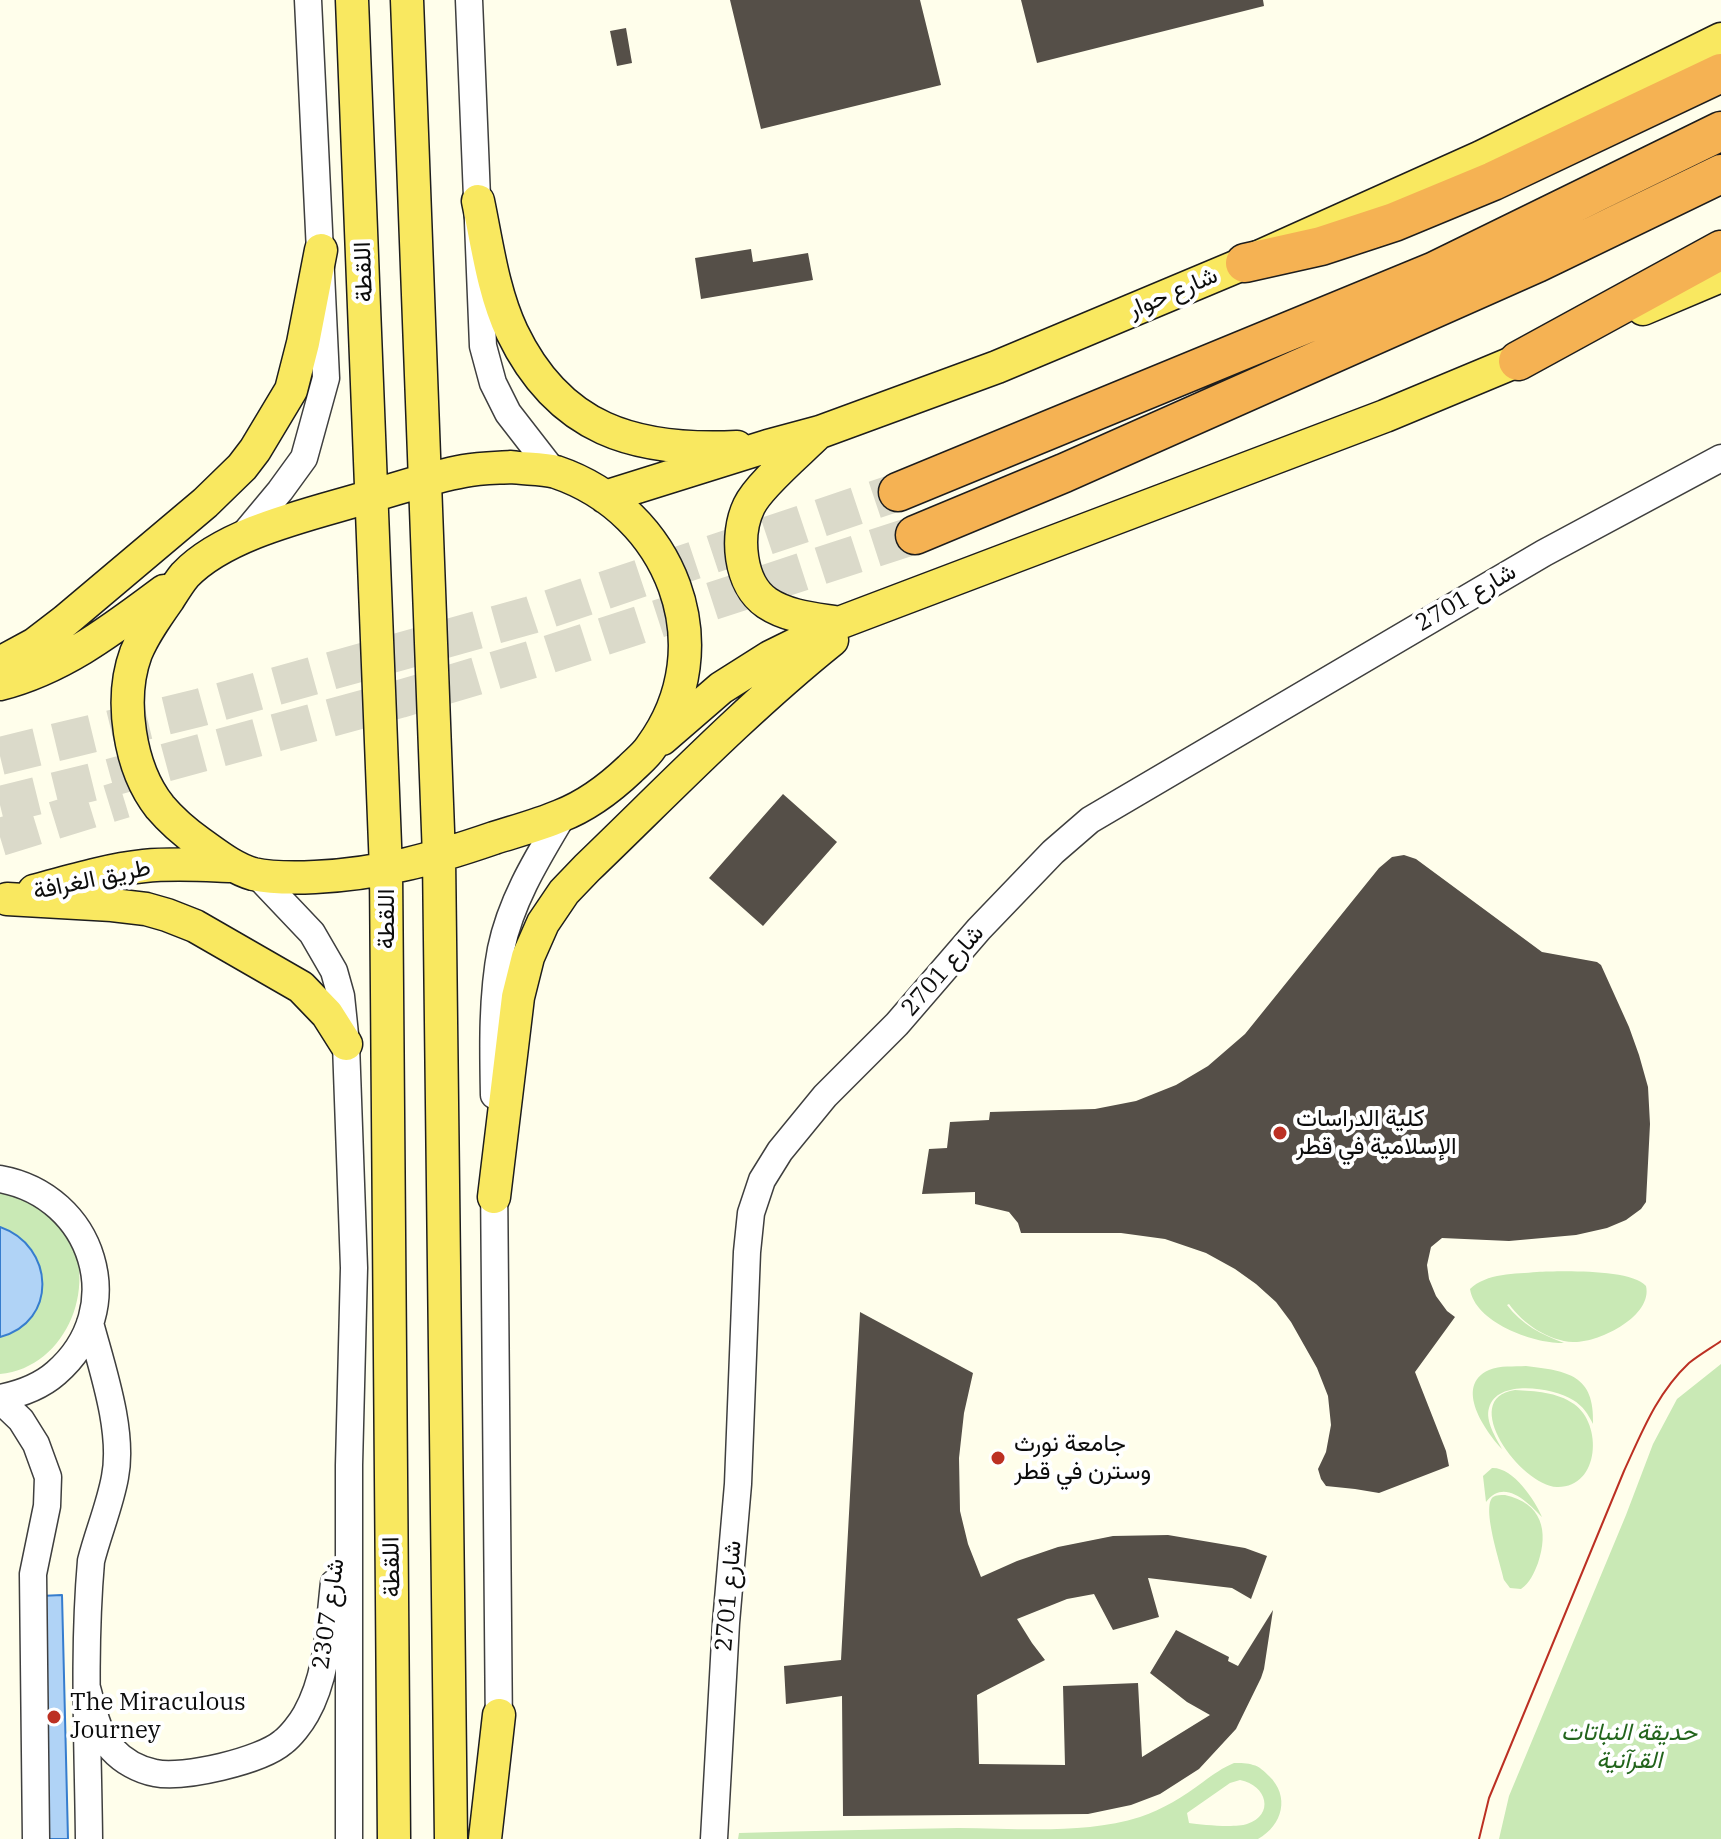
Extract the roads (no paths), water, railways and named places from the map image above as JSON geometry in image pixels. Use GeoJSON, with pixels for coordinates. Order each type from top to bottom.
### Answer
{"type":"FeatureCollection","features":[{"type":"Feature","properties":{"kind":"highway"},"geometry":{"type":"LineString","coordinates":[[1245,263],[1321,246],[1394,222],[1493,181],[1721,73]]}},
{"type":"Feature","properties":{"kind":"highway"},"geometry":{"type":"LineString","coordinates":[[898,492],[1435,271],[1721,131]]}},
{"type":"Feature","properties":{"kind":"highway"},"geometry":{"type":"LineString","coordinates":[[915,535],[1079,467],[1537,263],[1721,174]]}},
{"type":"Feature","properties":{"kind":"highway"},"geometry":{"type":"LineString","coordinates":[[1518,361],[1721,250]]}},
{"type":"Feature","properties":{"kind":"main road","name":"اللقطة"},"geometry":{"type":"LineString","coordinates":[[352,0],[386,870],[394,1839]]}},
{"type":"Feature","properties":{"kind":"main road"},"geometry":{"type":"LineString","coordinates":[[407,0],[439,857],[451,1839]]}},
{"type":"Feature","properties":{"kind":"main road","name":"شارع حوار"},"geometry":{"type":"LineString","coordinates":[[605,497],[820,432],[997,367],[1245,263],[1481,157],[1721,39]]}},
{"type":"Feature","properties":{"kind":"main road"},"geometry":{"type":"LineString","coordinates":[[478,201],[496,285],[511,331],[534,371],[560,399],[588,421],[624,437],[710,449],[768,446]]}},
{"type":"Feature","properties":{"kind":"main road"},"geometry":{"type":"LineString","coordinates":[[0,663],[35,644],[65,621],[205,503],[242,467],[291,390],[321,250]]}},
{"type":"Feature","properties":{"kind":"main road"},"geometry":{"type":"LineString","coordinates":[[650,749],[733,680],[770,657],[851,619],[1385,416],[1721,276]]}},
{"type":"Feature","properties":{"kind":"main road"},"geometry":{"type":"LineString","coordinates":[[820,432],[761,489],[749,506],[741,530],[742,557],[750,582],[765,602],[788,614],[851,619]]}},
{"type":"Feature","properties":{"kind":"main road"},"geometry":{"type":"LineString","coordinates":[[0,684],[39,671],[87,646],[214,553],[240,539],[426,479],[467,470],[511,467],[553,471],[605,497],[637,523],[661,555],[678,593],[685,633],[683,674],[671,713],[650,749]]}},
{"type":"Feature","properties":{"kind":"main road"},"geometry":{"type":"LineString","coordinates":[[186,575],[150,625],[135,656],[126,700],[131,740],[142,777],[160,807],[188,834],[244,870]]}},
{"type":"Feature","properties":{"kind":"main road"},"geometry":{"type":"LineString","coordinates":[[494,1197],[518,997],[528,957],[543,923],[564,892],[851,619]]}},
{"type":"Feature","properties":{"kind":"main road","name":"طريق الغرافة"},"geometry":{"type":"LineString","coordinates":[[3,900],[100,873],[143,866],[185,864],[300,877],[345,876],[386,870],[439,857],[563,815],[611,786],[650,749]]}},
{"type":"Feature","properties":{"kind":"main road"},"geometry":{"type":"LineString","coordinates":[[3,900],[123,906],[167,915],[195,926],[301,987],[327,1014],[346,1044]]}},
{"type":"Feature","properties":{"kind":"main road"},"geometry":{"type":"LineString","coordinates":[[485,1839],[499,1715]]}},
{"type":"Feature","properties":{"kind":"street","name":"اللقطة"},"geometry":{"type":"LineString","coordinates":[[240,539],[304,458],[326,378],[308,0]]}},
{"type":"Feature","properties":{"kind":"street"},"geometry":{"type":"LineString","coordinates":[[469,0],[483,346],[493,383],[508,413],[553,471]]}},
{"type":"Feature","properties":{"kind":"street","name":"شارع 2701"},"geometry":{"type":"LineString","coordinates":[[714,1839],[726,1623],[738,1484],[747,1252],[751,1213],[762,1180],[780,1151],[825,1096],[897,1024],[979,929],[1053,852],[1090,820],[1544,553],[1721,458]]}},
{"type":"Feature","properties":{"kind":"street"},"geometry":{"type":"LineString","coordinates":[[500,1839],[493,1089],[496,997],[502,947],[517,900],[563,815]]}},
{"type":"Feature","properties":{"kind":"street","name":"اللقطة"},"geometry":{"type":"LineString","coordinates":[[244,870],[312,933],[334,971],[341,996],[346,1044],[354,1268],[349,1465],[349,1839]]}},
{"type":"Feature","properties":{"kind":"street"},"geometry":{"type":"LineString","coordinates":[[0,1179],[33,1188],[65,1212],[87,1245],[95,1284],[90,1323],[82,1342],[69,1359],[55,1374],[37,1386],[0,1399],[21,1420],[36,1444],[48,1477],[47,1506],[33,1574],[36,1839]]}},
{"type":"Feature","properties":{"kind":"street","name":"شارع 2307"},"geometry":{"type":"LineString","coordinates":[[89,1839],[86,1660],[91,1561],[116,1475],[117,1447],[115,1425],[90,1323]]}},
{"type":"Feature","properties":{"kind":"street","name":"شارع 2307"},"geometry":{"type":"LineString","coordinates":[[87,1688],[98,1728],[112,1749],[130,1764],[155,1773],[184,1774],[216,1768],[251,1759],[283,1743],[306,1715],[324,1668],[349,1465]]}},
{"type":"Feature","properties":{"kind":"water"},"geometry":{"type":"Polygon","coordinates":[[[0,1227],[18,1237],[31,1250],[39,1266],[42,1284],[40,1301],[32,1316],[19,1329],[0,1337],[0,1227]]]}},
{"type":"Feature","properties":{"kind":"water","name":"The Miraculous Journey"},"geometry":{"type":"Polygon","coordinates":[[[62,1595],[68,1839],[45,1839],[40,1596],[62,1595]]]}},
{"type":"Feature","properties":{"kind":"tunnel"},"geometry":{"type":"LineString","coordinates":[[0,756],[198,708],[531,615],[898,492]]}},
{"type":"Feature","properties":{"kind":"tunnel"},"geometry":{"type":"LineString","coordinates":[[0,805],[400,699],[547,655],[915,535]]}},
{"type":"Feature","properties":{"kind":"tunnel"},"geometry":{"type":"LineString","coordinates":[[0,837],[124,799]]}},
{"type":"Feature","properties":{"kind":"tram line"},"geometry":{"type":"LineString","coordinates":[[1479,1839],[1489,1798],[1644,1428],[1659,1400],[1678,1375],[1689,1363],[1721,1341]]}},
{"type":"Feature","properties":{"kind":"place","name":"كلية الدراسات الإسلامية في قطر"},"geometry":{"type":"Point","coordinates":[1280,1133]}},
{"type":"Feature","properties":{"kind":"place","name":"جامعة نورث وسترن في قطر"},"geometry":{"type":"Point","coordinates":[998,1458]}},
{"type":"Feature","properties":{"kind":"place","name":"The Miraculous Journey"},"geometry":{"type":"Point","coordinates":[54,1717]}},
{"type":"Feature","properties":{"kind":"park label","name":"حديقة النباتات القرآنية"},"geometry":{"type":"Point","coordinates":[1629,1747]}}]}
